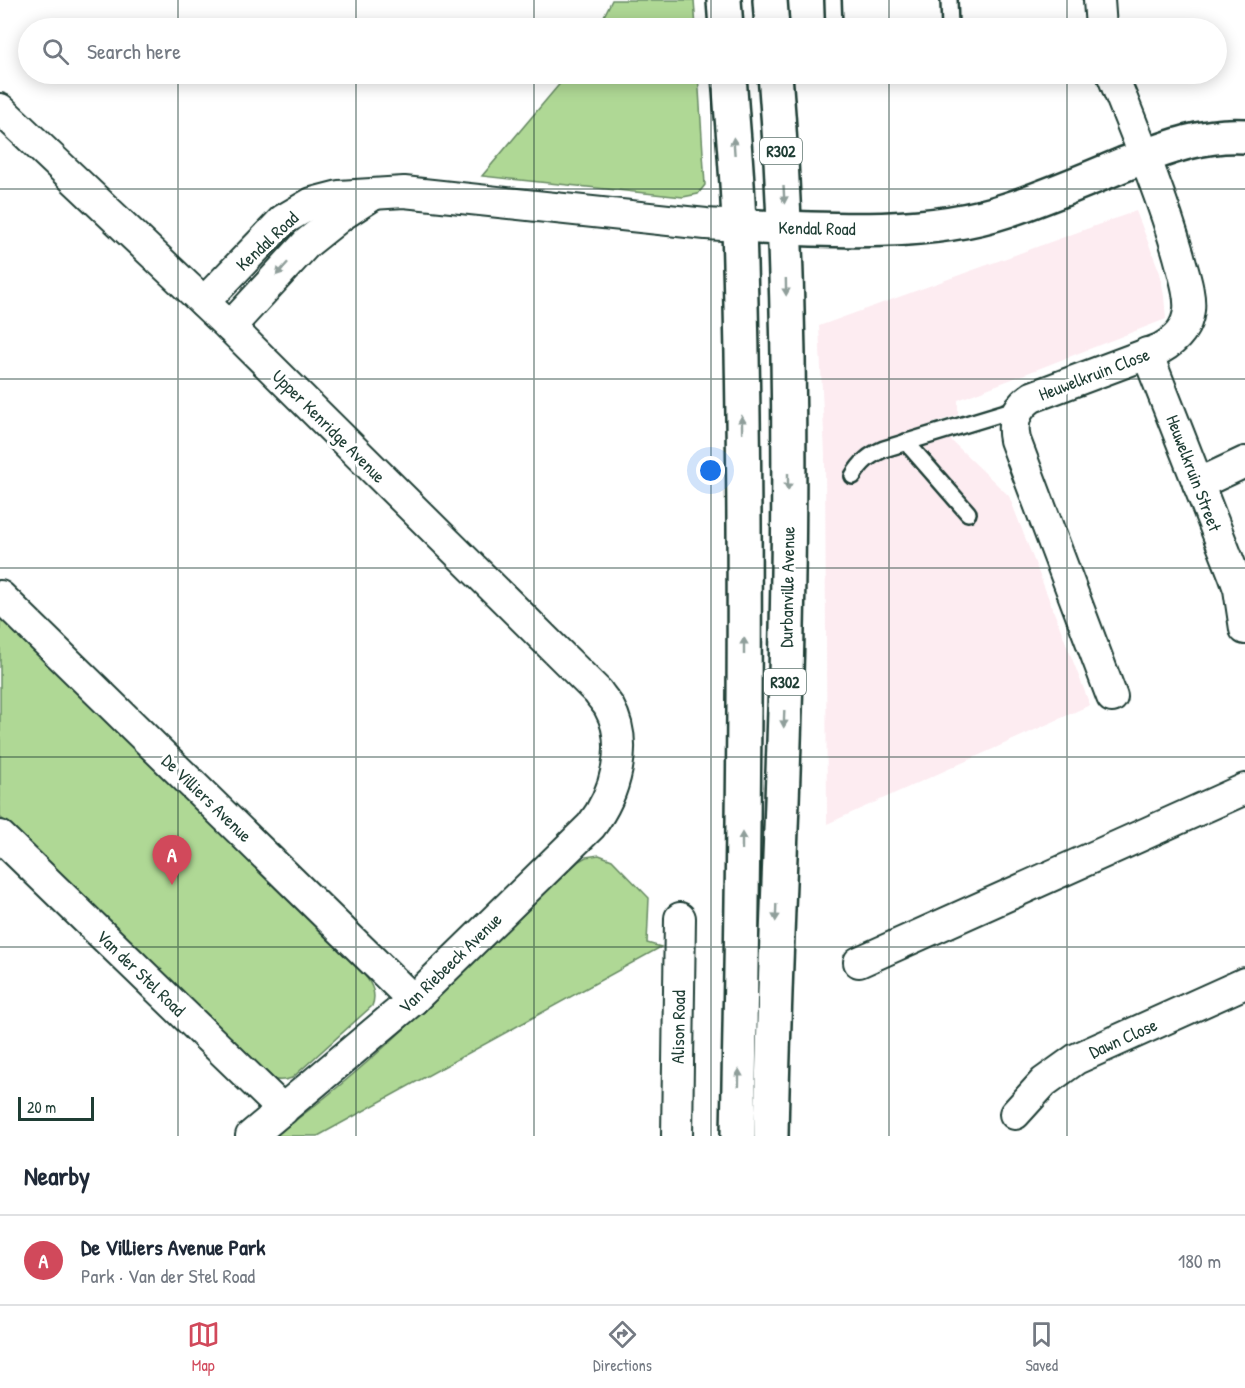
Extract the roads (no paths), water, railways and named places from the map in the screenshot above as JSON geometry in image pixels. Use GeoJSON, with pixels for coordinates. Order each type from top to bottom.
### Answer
{"type":"FeatureCollection","features":[{"type":"Feature","properties":{"kind":"main road"},"geometry":{"type":"LineString","coordinates":[[724,0],[725,18]]}},
{"type":"Feature","properties":{"kind":"main road"},"geometry":{"type":"LineString","coordinates":[[770,0],[771,18]]}},
{"type":"Feature","properties":{"kind":"main road","name":"R302"},"geometry":{"type":"LineString","coordinates":[[730,84],[739,226],[745,567],[738,1136]]}},
{"type":"Feature","properties":{"kind":"main road","name":"Durbanville Avenue"},"geometry":{"type":"LineString","coordinates":[[771,1136],[773,998],[788,630],[789,439],[786,228],[776,84]]}},
{"type":"Feature","properties":{"kind":"main road","name":"Kendal Road"},"geometry":{"type":"LineString","coordinates":[[739,226],[904,228],[976,219],[1007,210],[1145,156],[1198,139],[1214,136],[1245,136]]}},
{"type":"Feature","properties":{"kind":"main road"},"geometry":{"type":"LineString","coordinates":[[773,998],[789,1085],[793,1136]]}},
{"type":"Feature","properties":{"kind":"street"},"geometry":{"type":"LineString","coordinates":[[1099,0],[1100,18]]}},
{"type":"Feature","properties":{"kind":"street","name":"Heuwelkruin Close"},"geometry":{"type":"LineString","coordinates":[[1112,697],[1015,440],[1013,421],[1019,408],[1032,397],[1170,344],[1184,328],[1190,308],[1169,221],[1117,84]]}},
{"type":"Feature","properties":{"kind":"street","name":"Upper Kenridge Avenue"},"geometry":{"type":"LineString","coordinates":[[0,109],[230,327],[598,692],[609,707],[615,722],[618,737],[616,766]]}},
{"type":"Feature","properties":{"kind":"street","name":"Kendal Road"},"geometry":{"type":"LineString","coordinates":[[204,302],[283,220],[326,198],[404,192],[739,226]]}},
{"type":"Feature","properties":{"kind":"street","name":"Kendal Road"},"geometry":{"type":"LineString","coordinates":[[230,327],[307,243],[342,215],[376,194]]}},
{"type":"Feature","properties":{"kind":"street","name":"Heuwelkruin Street"},"geometry":{"type":"LineString","coordinates":[[1148,353],[1239,589],[1245,629]]}},
{"type":"Feature","properties":{"kind":"street"},"geometry":{"type":"LineString","coordinates":[[1198,484],[1245,462]]}},
{"type":"Feature","properties":{"kind":"street","name":"De Villiers Avenue"},"geometry":{"type":"LineString","coordinates":[[0,596],[413,1000]]}},
{"type":"Feature","properties":{"kind":"street","name":"Van Riebeeck Avenue"},"geometry":{"type":"LineString","coordinates":[[251,1136],[413,1000],[591,826],[606,803],[615,778],[616,766]]}},
{"type":"Feature","properties":{"kind":"street"},"geometry":{"type":"LineString","coordinates":[[859,963],[1245,789]]}},
{"type":"Feature","properties":{"kind":"street","name":"Van der Stel Road"},"geometry":{"type":"LineString","coordinates":[[0,836],[282,1110]]}},
{"type":"Feature","properties":{"kind":"street","name":"Alison Road"},"geometry":{"type":"LineString","coordinates":[[677,1136],[680,918]]}},
{"type":"Feature","properties":{"kind":"street","name":"Dawn Close"},"geometry":{"type":"LineString","coordinates":[[1015,1114],[1044,1082],[1076,1059],[1245,983]]}},
{"type":"Feature","properties":{"kind":"lane"},"geometry":{"type":"LineString","coordinates":[[832,0],[833,18]]}},
{"type":"Feature","properties":{"kind":"lane"},"geometry":{"type":"LineString","coordinates":[[949,0],[950,18]]}},
{"type":"Feature","properties":{"kind":"lane"},"geometry":{"type":"LineString","coordinates":[[853,476],[862,462],[872,454],[1019,408]]}},
{"type":"Feature","properties":{"kind":"lane"},"geometry":{"type":"LineString","coordinates":[[906,442],[968,513]]}},
{"type":"Feature","properties":{"kind":"place","name":"De Villiers Avenue Park"},"geometry":{"type":"Point","coordinates":[172,885]}}]}
